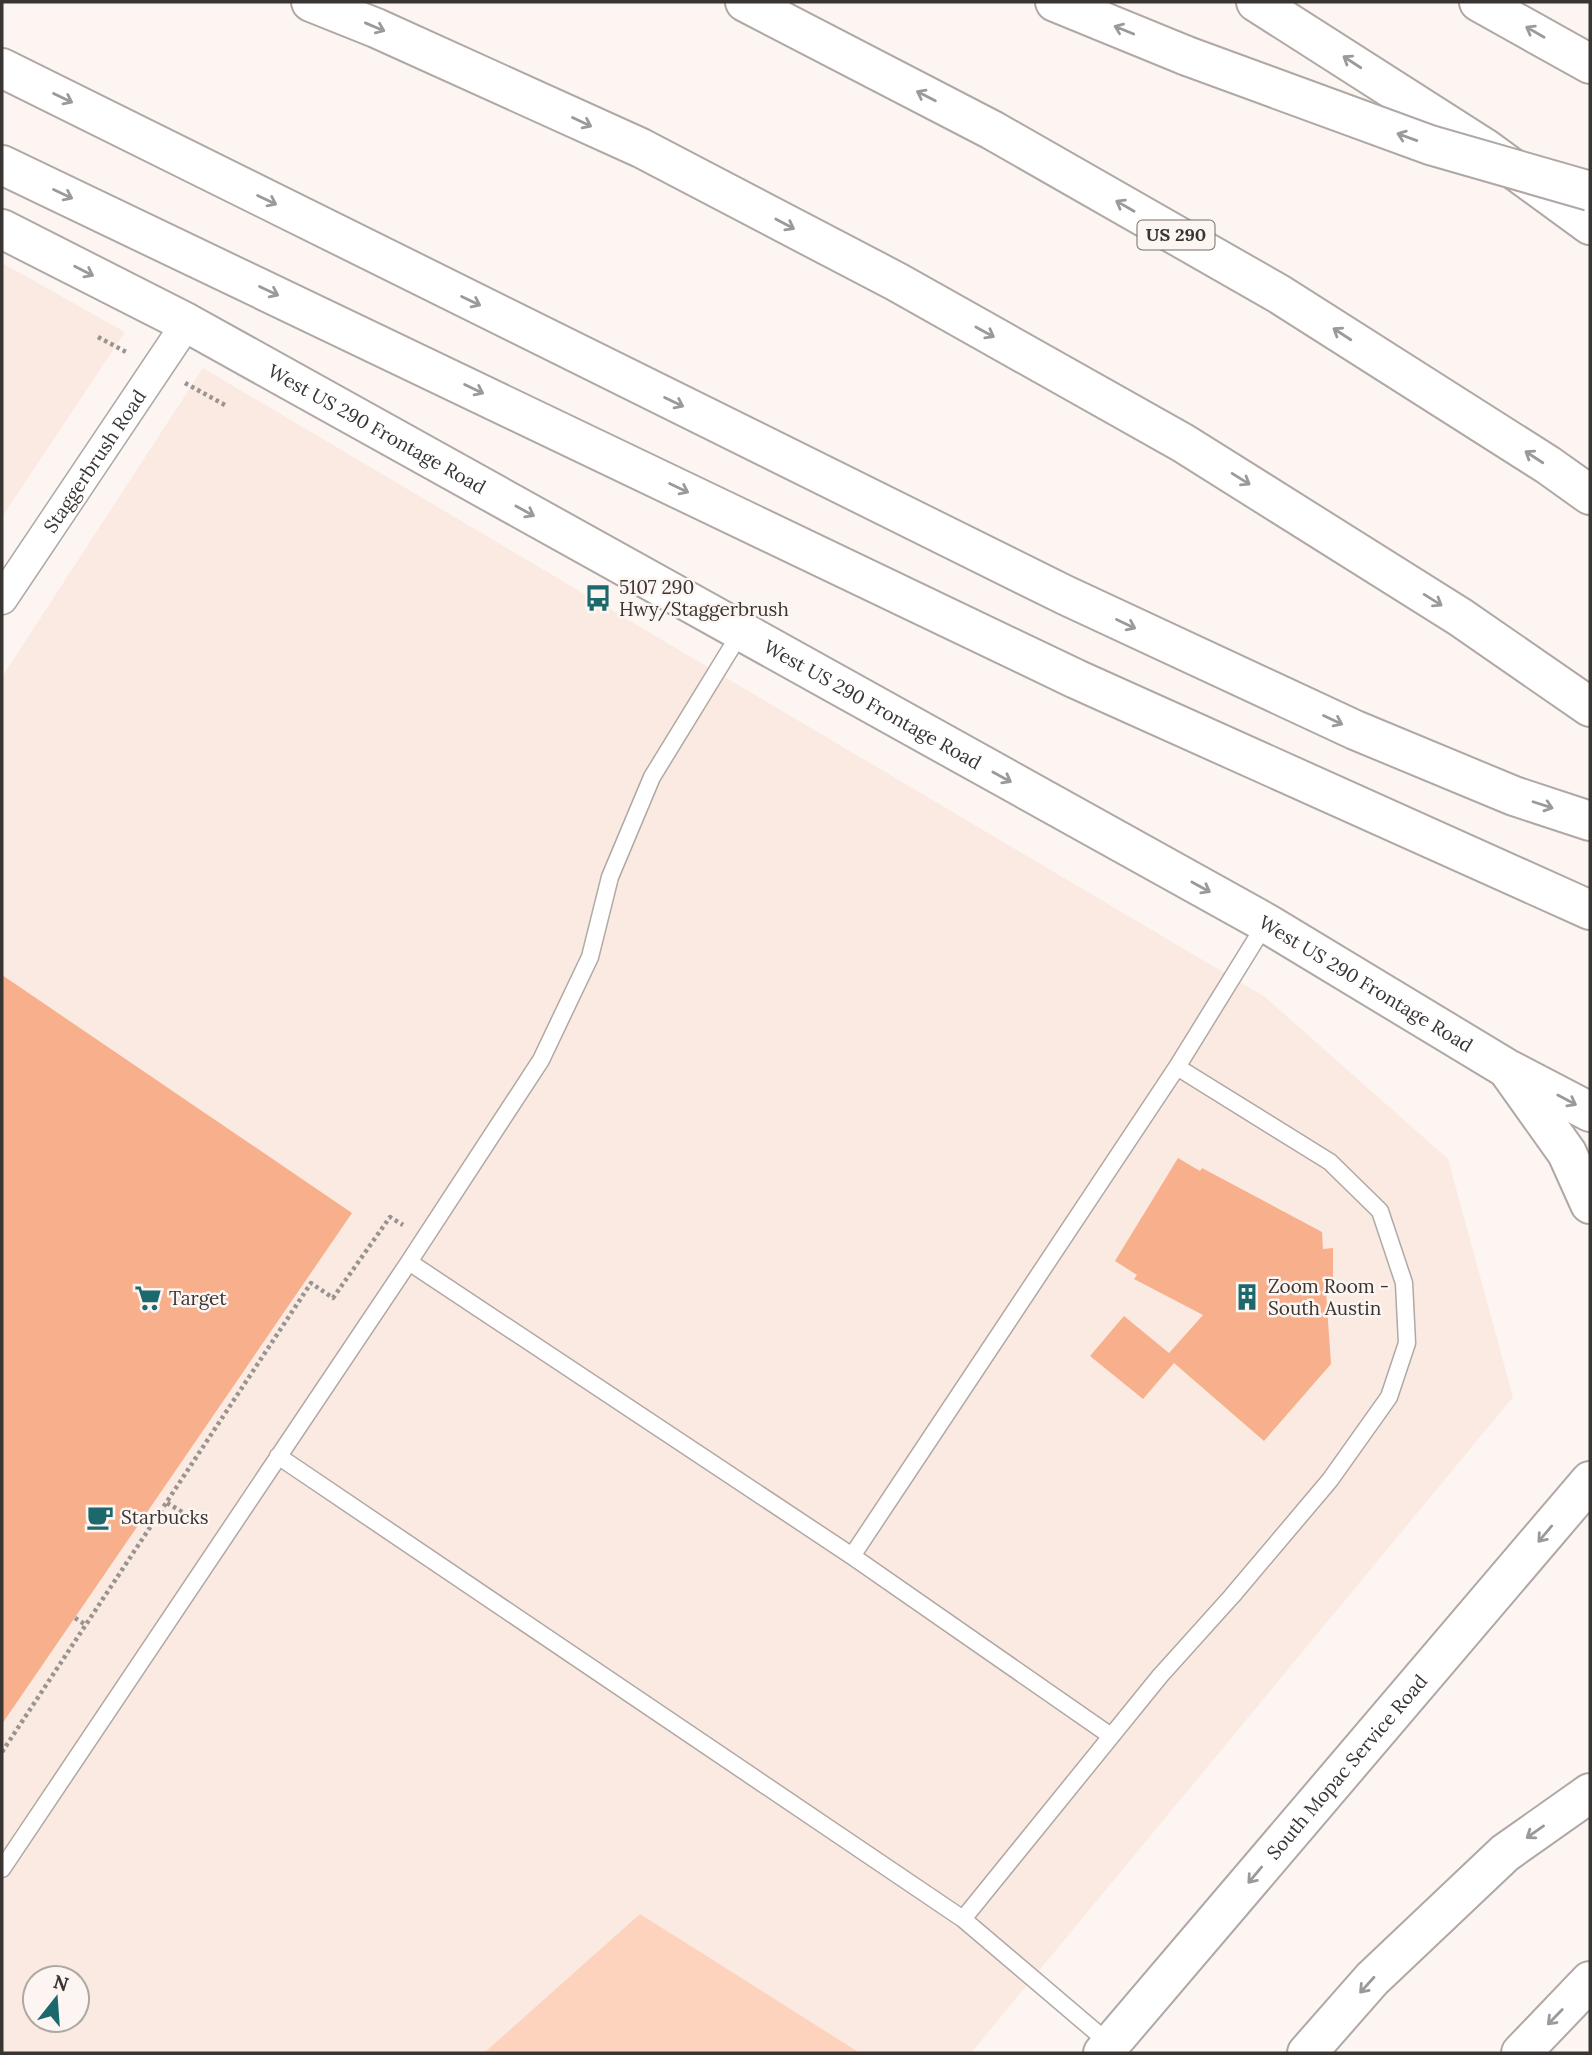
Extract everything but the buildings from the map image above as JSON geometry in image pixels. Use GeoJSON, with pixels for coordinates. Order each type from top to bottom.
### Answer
{"type":"FeatureCollection","features":[{"type":"Feature","properties":{"kind":"main road"},"geometry":{"type":"LineString","coordinates":[[312,2],[376,28],[640,148],[897,282],[1183,443],[1460,617],[1590,707]]}},
{"type":"Feature","properties":{"kind":"main road","name":"US 290"},"geometry":{"type":"LineString","coordinates":[[745,2],[992,130],[1279,294],[1590,495]]}},
{"type":"Feature","properties":{"kind":"main road"},"geometry":{"type":"LineString","coordinates":[[1055,2],[1187,56],[1430,145],[1590,191]]}},
{"type":"Feature","properties":{"kind":"main road"},"geometry":{"type":"LineString","coordinates":[[1256,2],[1486,149],[1590,225]]}},
{"type":"Feature","properties":{"kind":"main road"},"geometry":{"type":"LineString","coordinates":[[1479,2],[1590,64]]}},
{"type":"Feature","properties":{"kind":"main road"},"geometry":{"type":"LineString","coordinates":[[2,68],[1065,595],[1355,730],[1514,796],[1590,821]]}},
{"type":"Feature","properties":{"kind":"main road"},"geometry":{"type":"LineString","coordinates":[[2,165],[1076,679],[1590,910]]}},
{"type":"Feature","properties":{"kind":"main road","name":"West US 290 Frontage Road"},"geometry":{"type":"LineString","coordinates":[[2,229],[187,323],[1266,923],[1506,1068],[1590,1112]]}},
{"type":"Feature","properties":{"kind":"main road"},"geometry":{"type":"LineString","coordinates":[[1506,1068],[1567,1153],[1590,1204]]}},
{"type":"Feature","properties":{"kind":"main road","name":"South Mopac Service Road"},"geometry":{"type":"LineString","coordinates":[[1106,2049],[1590,1480]]}},
{"type":"Feature","properties":{"kind":"main road"},"geometry":{"type":"LineString","coordinates":[[1307,2053],[1372,1979],[1505,1853],[1590,1793]]}},
{"type":"Feature","properties":{"kind":"main road"},"geometry":{"type":"LineString","coordinates":[[1521,2053],[1590,1981]]}},
{"type":"Feature","properties":{"kind":"street","name":"Staggerbrush Road"},"geometry":{"type":"LineString","coordinates":[[2,599],[187,323]]}},
{"type":"Feature","properties":{"kind":"lane"},"geometry":{"type":"LineString","coordinates":[[2,1870],[541,1060],[590,957],[610,877],[652,777],[741,632]]}},
{"type":"Feature","properties":{"kind":"lane"},"geometry":{"type":"LineString","coordinates":[[852,1556],[1177,1067],[1266,923]]}},
{"type":"Feature","properties":{"kind":"lane"},"geometry":{"type":"LineString","coordinates":[[963,1919],[1160,1676],[1330,1480],[1389,1397],[1407,1343],[1404,1283],[1380,1211],[1330,1162],[1177,1067]]}},
{"type":"Feature","properties":{"kind":"lane"},"geometry":{"type":"LineString","coordinates":[[409,1262],[852,1556],[1111,1736]]}},
{"type":"Feature","properties":{"kind":"lane"},"geometry":{"type":"LineString","coordinates":[[278,1456],[963,1919],[1106,2049]]}},
{"type":"Feature","properties":{"kind":"path"},"geometry":{"type":"LineString","coordinates":[[2,1752],[311,1283],[333,1298],[390,1217],[424,1239]]}},
{"type":"Feature","properties":{"kind":"path"},"geometry":{"type":"LineString","coordinates":[[235,1384],[242,1388]]}},
{"type":"Feature","properties":{"kind":"path"},"geometry":{"type":"LineString","coordinates":[[167,1503],[196,1520]]}},
{"type":"Feature","properties":{"kind":"path"},"geometry":{"type":"LineString","coordinates":[[75,1618],[86,1625]]}},
{"type":"Feature","properties":{"kind":"shaded area"},"geometry":{"type":"Polygon","coordinates":[[[2,263],[125,332],[2,517],[2,263]]]}},
{"type":"Feature","properties":{"kind":"shaded area"},"geometry":{"type":"Polygon","coordinates":[[[203,368],[1265,997],[1448,1159],[1513,1397],[971,2053],[2,2053],[2,677],[203,368]]]}},
{"type":"Feature","properties":{"kind":"shaded area"},"geometry":{"type":"Polygon","coordinates":[[[640,1914],[860,2053],[484,2053],[640,1914]]]}},
{"type":"Feature","properties":{"kind":"place","name":"5107 290 Hwy/Staggerbrush"},"geometry":{"type":"Point","coordinates":[598,598]}},
{"type":"Feature","properties":{"kind":"place","name":"Zoom Room - South Austin"},"geometry":{"type":"Point","coordinates":[1247,1297]}},
{"type":"Feature","properties":{"kind":"place","name":"Target"},"geometry":{"type":"Point","coordinates":[148,1298]}},
{"type":"Feature","properties":{"kind":"place","name":"Starbucks"},"geometry":{"type":"Point","coordinates":[100,1517]}}]}
